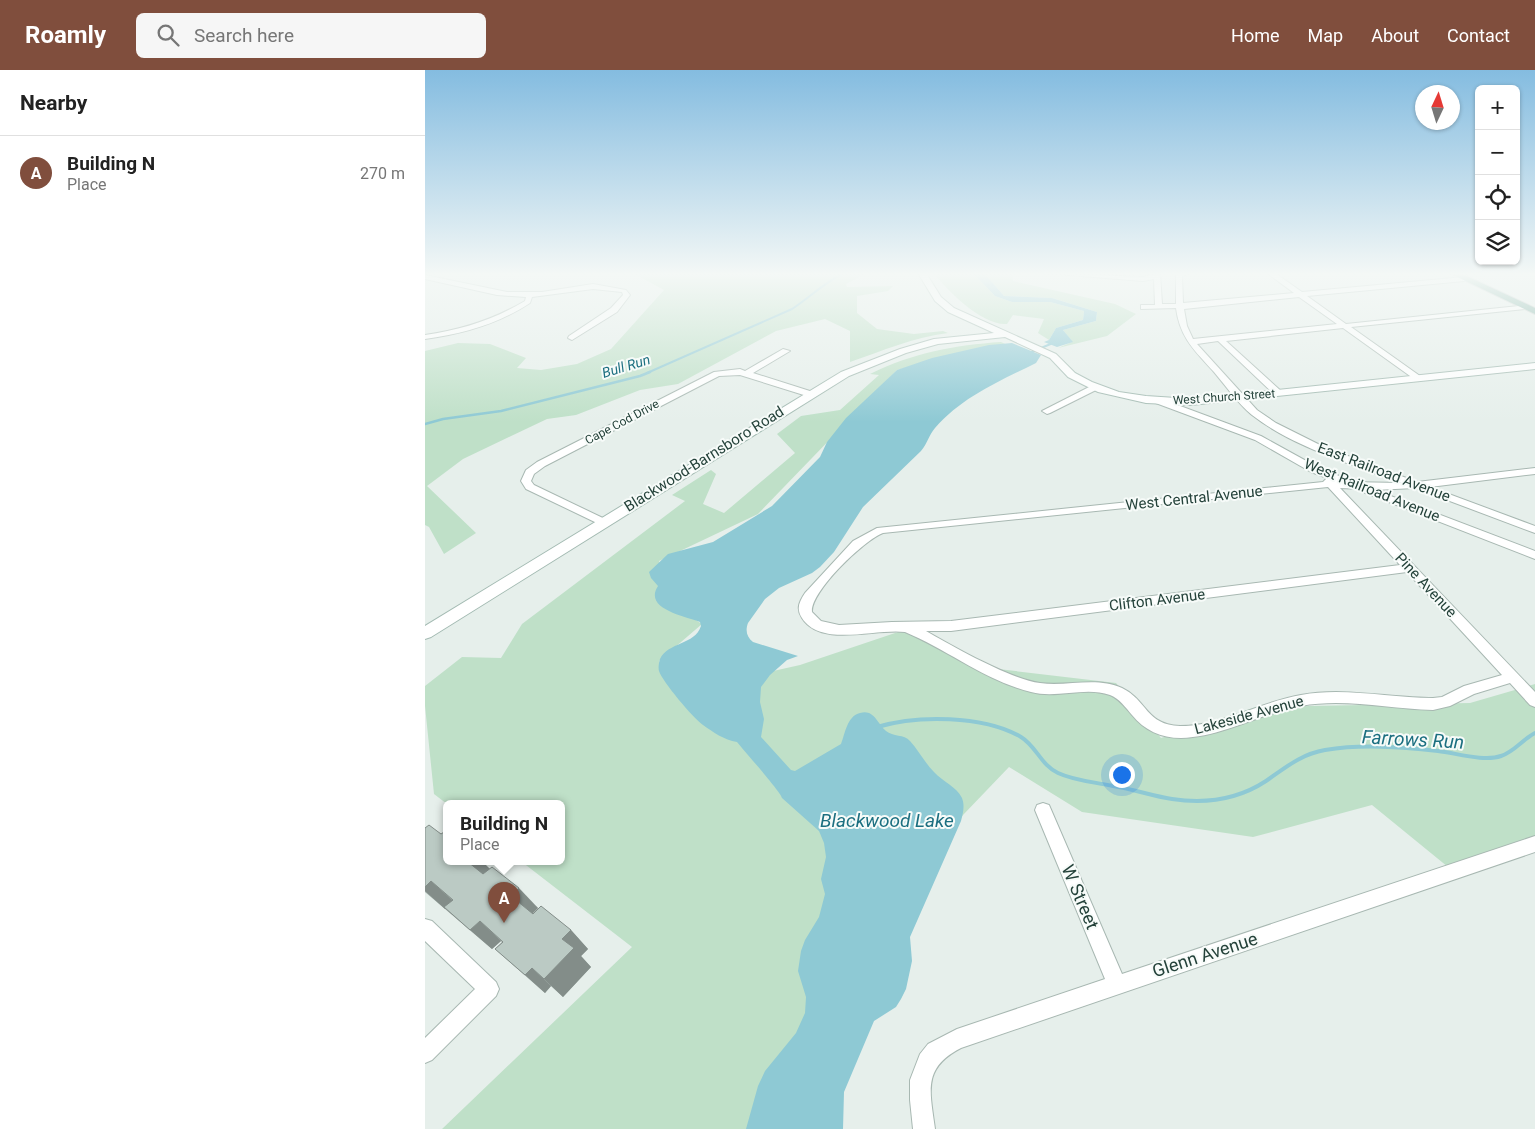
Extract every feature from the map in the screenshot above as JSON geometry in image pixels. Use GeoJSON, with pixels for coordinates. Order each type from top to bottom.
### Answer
{"type":"FeatureCollection","features":[{"type":"Feature","properties":{"kind":"main road","name":"West Church Street"},"geometry":{"type":"LineString","coordinates":[[976,322],[1048,354],[1075,377],[1095,387],[1126,396],[1155,400],[1191,402],[1535,366]]}},
{"type":"Feature","properties":{"kind":"main road","name":"Blackwood-Barnsboro Road"},"geometry":{"type":"LineString","coordinates":[[425,633],[810,394],[856,368],[925,344],[952,339],[1003,335]]}},
{"type":"Feature","properties":{"kind":"street"},"geometry":{"type":"LineString","coordinates":[[425,337],[468,330],[492,322]]}},
{"type":"Feature","properties":{"kind":"street"},"geometry":{"type":"LineString","coordinates":[[572,338],[595,322]]}},
{"type":"Feature","properties":{"kind":"street"},"geometry":{"type":"LineString","coordinates":[[1182,322],[1184,330],[1191,342],[1377,322]]}},
{"type":"Feature","properties":{"kind":"street"},"geometry":{"type":"LineString","coordinates":[[1338,322],[1417,378]]}},
{"type":"Feature","properties":{"kind":"street"},"geometry":{"type":"LineString","coordinates":[[1220,339],[1278,393]]}},
{"type":"Feature","properties":{"kind":"street","name":"East Railroad Avenue"},"geometry":{"type":"LineString","coordinates":[[1191,342],[1243,397],[1254,412],[1293,436],[1321,449],[1535,530]]}},
{"type":"Feature","properties":{"kind":"street"},"geometry":{"type":"LineString","coordinates":[[747,373],[786,351]]}},
{"type":"Feature","properties":{"kind":"street","name":"Cape Cod Drive"},"geometry":{"type":"LineString","coordinates":[[603,522],[530,487],[526,481],[527,477],[541,464],[706,378],[727,372],[747,373],[810,394]]}},
{"type":"Feature","properties":{"kind":"street"},"geometry":{"type":"LineString","coordinates":[[1047,411],[1095,387]]}},
{"type":"Feature","properties":{"kind":"street","name":"West Railroad Avenue"},"geometry":{"type":"LineString","coordinates":[[1155,400],[1272,444],[1315,470],[1535,555]]}},
{"type":"Feature","properties":{"kind":"street","name":"Pine Avenue"},"geometry":{"type":"LineString","coordinates":[[1315,470],[1331,484],[1535,701]]}},
{"type":"Feature","properties":{"kind":"street","name":"West Central Avenue"},"geometry":{"type":"LineString","coordinates":[[857,543],[867,534],[881,530],[1331,484],[1385,487],[1417,485],[1535,471]]}},
{"type":"Feature","properties":{"kind":"street","name":"Lakeside Avenue"},"geometry":{"type":"LineString","coordinates":[[857,543],[809,596],[806,602],[805,613],[811,622],[819,626],[835,629],[905,627],[1026,685],[1050,689],[1099,688],[1115,691],[1151,726],[1162,730],[1180,732],[1204,729],[1278,705],[1324,697],[1341,696],[1418,705],[1433,704],[1445,702],[1469,690],[1512,677]]}},
{"type":"Feature","properties":{"kind":"street","name":"Clifton Avenue"},"geometry":{"type":"LineString","coordinates":[[905,627],[960,624],[1410,568]]}},
{"type":"Feature","properties":{"kind":"street","name":"W Street"},"geometry":{"type":"LineString","coordinates":[[1043,810],[1117,984]]}},
{"type":"Feature","properties":{"kind":"street","name":"Glenn Avenue"},"geometry":{"type":"LineString","coordinates":[[923,1119],[921,1079],[927,1064],[934,1053],[957,1039],[1535,844]]}},
{"type":"Feature","properties":{"kind":"street"},"geometry":{"type":"LineString","coordinates":[[425,928],[489,988],[425,1053]]}},
{"type":"Feature","properties":{"kind":"green space"},"geometry":{"type":"Polygon","coordinates":[[[635,322],[811,322],[776,331],[678,384],[640,390],[576,415],[547,419],[463,459],[427,486],[476,533],[444,554],[429,527],[425,525],[425,351],[458,343],[490,344],[526,358],[517,368],[541,370],[577,364],[611,349],[635,322]]]}},
{"type":"Feature","properties":{"kind":"green space"},"geometry":{"type":"Polygon","coordinates":[[[832,322],[869,322],[877,329],[914,334],[943,331],[948,333],[910,341],[850,362],[850,331],[832,322]]]}},
{"type":"Feature","properties":{"kind":"green space"},"geometry":{"type":"Polygon","coordinates":[[[1043,322],[1075,322],[1056,328],[1049,340],[1038,333],[1043,322]]]}},
{"type":"Feature","properties":{"kind":"green space"},"geometry":{"type":"Polygon","coordinates":[[[1091,322],[1125,322],[1107,336],[1058,348],[1072,342],[1063,330],[1091,322]]]}},
{"type":"Feature","properties":{"kind":"green space"},"geometry":{"type":"Polygon","coordinates":[[[1001,342],[1005,344],[897,370],[758,514],[659,561],[672,605],[702,624],[659,661],[674,693],[800,665],[901,631],[998,669],[1116,683],[1161,738],[1256,707],[1470,703],[1535,684],[1535,838],[1448,867],[1372,805],[1253,837],[1082,812],[1009,767],[963,815],[759,1129],[442,1129],[632,947],[526,865],[565,865],[565,800],[443,801],[434,794],[425,706],[425,686],[462,657],[501,658],[522,624],[685,501],[672,495],[711,470],[716,474],[703,504],[724,513],[795,453],[777,434],[801,416],[840,410],[879,375],[870,374],[886,367],[918,355],[967,345],[1001,342]]]}},
{"type":"Feature","properties":{"kind":"water"},"geometry":{"type":"Polygon","coordinates":[[[1075,322],[1091,322],[1063,330],[1073,342],[1057,347],[1044,342],[1049,340],[1056,328],[1075,322]]]}},
{"type":"Feature","properties":{"kind":"water","name":"Blackwood Lake"},"geometry":{"type":"Polygon","coordinates":[[[1012,343],[1041,355],[1036,363],[995,383],[957,407],[946,417],[933,431],[921,451],[863,507],[834,552],[820,567],[812,573],[779,588],[765,599],[748,623],[747,634],[753,642],[798,656],[787,660],[770,675],[761,687],[760,702],[764,719],[761,737],[791,770],[795,771],[841,744],[849,721],[856,715],[865,712],[872,715],[886,731],[908,739],[934,772],[959,794],[964,807],[961,821],[910,937],[912,961],[906,989],[896,1007],[874,1021],[844,1092],[843,1129],[746,1129],[758,1086],[765,1071],[796,1033],[805,1013],[806,997],[798,971],[801,951],[805,940],[819,917],[825,894],[821,879],[826,857],[824,843],[819,831],[782,798],[737,742],[719,735],[698,721],[661,676],[659,665],[664,653],[693,637],[701,626],[700,622],[676,614],[661,606],[656,600],[655,594],[658,586],[651,578],[649,572],[668,554],[713,542],[772,506],[820,457],[827,442],[846,418],[897,370],[932,358],[989,345],[1012,343]]]}},
{"type":"Feature","properties":{"kind":"building"},"geometry":{"type":"Polygon","coordinates":[[[429,825],[441,834],[443,833],[443,865],[472,865],[483,874],[492,867],[519,888],[511,896],[533,914],[541,906],[571,930],[562,939],[574,948],[544,979],[532,968],[525,975],[495,949],[503,942],[480,921],[470,930],[444,907],[453,900],[431,881],[425,887],[425,828],[429,825]]]}},
{"type":"Feature","properties":{"kind":"waterway","name":"Bull Run"},"geometry":{"type":"LineString","coordinates":[[647,373],[762,322]]}},
{"type":"Feature","properties":{"kind":"waterway"},"geometry":{"type":"LineString","coordinates":[[1029,353],[1053,343]]}},
{"type":"Feature","properties":{"kind":"waterway","name":"Bull Run"},"geometry":{"type":"LineString","coordinates":[[425,424],[443,419],[501,411],[650,372]]}},
{"type":"Feature","properties":{"kind":"waterway","name":"Farrows Run"},"geometry":{"type":"LineString","coordinates":[[877,727],[911,720],[930,719],[950,719],[988,724],[1021,737],[1031,745],[1052,770],[1065,776],[1165,798],[1197,801],[1221,799],[1244,793],[1301,758],[1325,750],[1353,747],[1395,747],[1438,751],[1478,758],[1494,758],[1510,752],[1535,733]]}},
{"type":"Feature","properties":{"kind":"place","name":"Building N"},"geometry":{"type":"Point","coordinates":[504,923]}}]}
